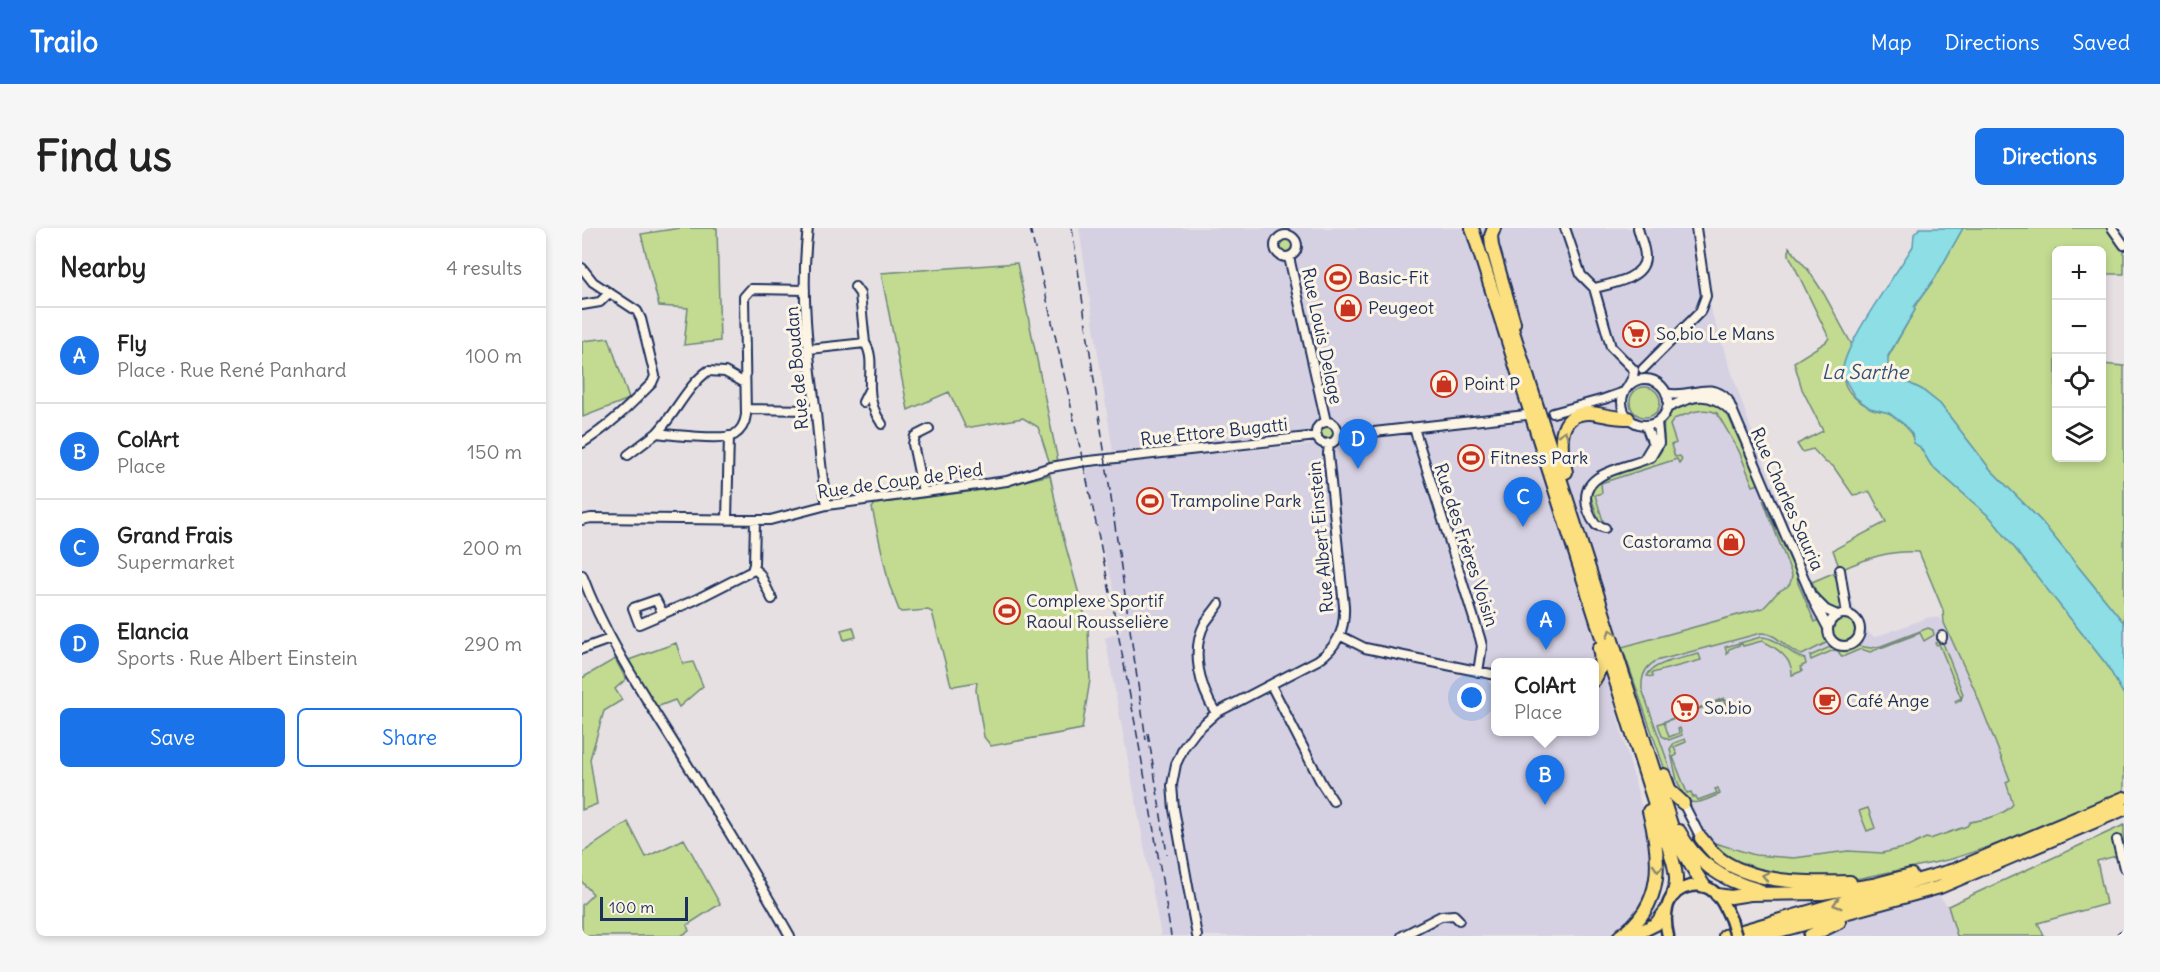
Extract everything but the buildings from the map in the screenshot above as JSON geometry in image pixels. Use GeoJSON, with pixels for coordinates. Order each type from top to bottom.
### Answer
{"type":"FeatureCollection","features":[{"type":"Feature","properties":{"kind":"highway"},"geometry":{"type":"LineString","coordinates":[[1461,228],[1479,251]]}},
{"type":"Feature","properties":{"kind":"highway"},"geometry":{"type":"LineString","coordinates":[[1472,228],[1610,668],[1652,821],[1658,857],[1657,878],[1649,903],[1637,921],[1620,936]]}},
{"type":"Feature","properties":{"kind":"highway"},"geometry":{"type":"LineString","coordinates":[[1480,228],[1677,843],[1704,886]]}},
{"type":"Feature","properties":{"kind":"highway"},"geometry":{"type":"LineString","coordinates":[[1494,228],[1491,236],[1492,246],[1512,314],[1518,348]]}},
{"type":"Feature","properties":{"kind":"highway"},"geometry":{"type":"LineString","coordinates":[[1597,592],[1593,567],[1561,452],[1562,435],[1570,420],[1586,414],[1616,419],[1628,418]]}},
{"type":"Feature","properties":{"kind":"highway"},"geometry":{"type":"LineString","coordinates":[[1592,609],[1592,621],[1601,657],[1599,672]]}},
{"type":"Feature","properties":{"kind":"highway"},"geometry":{"type":"LineString","coordinates":[[1610,668],[1617,683],[1677,879],[1673,895]]}},
{"type":"Feature","properties":{"kind":"highway"},"geometry":{"type":"LineString","coordinates":[[1644,739],[1654,749],[1670,791],[1683,802]]}},
{"type":"Feature","properties":{"kind":"highway"},"geometry":{"type":"LineString","coordinates":[[1654,770],[1659,772],[1681,834],[1706,866],[1740,885],[1772,893]]}},
{"type":"Feature","properties":{"kind":"highway"},"geometry":{"type":"LineString","coordinates":[[1725,936],[1954,870],[2124,798]]}},
{"type":"Feature","properties":{"kind":"highway"},"geometry":{"type":"LineString","coordinates":[[1760,936],[1940,887],[2124,809]]}},
{"type":"Feature","properties":{"kind":"highway"},"geometry":{"type":"LineString","coordinates":[[1701,838],[1711,852],[1723,861],[1764,876],[1824,883],[1858,881],[1895,875],[1907,876]]}},
{"type":"Feature","properties":{"kind":"highway"},"geometry":{"type":"LineString","coordinates":[[1717,895],[1731,897],[1772,893],[1822,893],[1872,885],[2031,839]]}},
{"type":"Feature","properties":{"kind":"highway"},"geometry":{"type":"LineString","coordinates":[[1810,936],[1851,917],[1888,906],[1892,901]]}},
{"type":"Feature","properties":{"kind":"highway"},"geometry":{"type":"LineString","coordinates":[[1632,936],[1656,924],[1665,912]]}},
{"type":"Feature","properties":{"kind":"main road"},"geometry":{"type":"LineString","coordinates":[[1667,936],[1665,912],[1673,895],[1687,887],[1704,886],[1717,895],[1731,920],[1736,936]]}},
{"type":"Feature","properties":{"kind":"street","name":"Rue de Boudan"},"geometry":{"type":"LineString","coordinates":[[808,228],[805,252],[805,290],[809,349],[827,504]]}},
{"type":"Feature","properties":{"kind":"street"},"geometry":{"type":"LineString","coordinates":[[1565,228],[1581,275],[1594,288],[1611,347],[1618,355],[1630,364],[1634,371],[1625,390],[1622,404],[1628,418],[1639,425],[1646,426],[1658,422],[1667,408],[1666,393],[1642,369],[1618,355]]}},
{"type":"Feature","properties":{"kind":"street"},"geometry":{"type":"LineString","coordinates":[[1594,288],[1628,278],[1641,268],[1645,257],[1638,228]]}},
{"type":"Feature","properties":{"kind":"street"},"geometry":{"type":"LineString","coordinates":[[1642,369],[1700,312],[1704,304],[1706,296],[1696,228]]}},
{"type":"Feature","properties":{"kind":"street"},"geometry":{"type":"LineString","coordinates":[[2112,228],[2124,245]]}},
{"type":"Feature","properties":{"kind":"street"},"geometry":{"type":"LineString","coordinates":[[1283,231],[1293,237],[1296,243],[1295,251],[1289,257],[1279,255],[1274,247],[1283,231]]}},
{"type":"Feature","properties":{"kind":"street","name":"Rue Louis Delage"},"geometry":{"type":"LineString","coordinates":[[1289,257],[1326,422]]}},
{"type":"Feature","properties":{"kind":"street"},"geometry":{"type":"LineString","coordinates":[[582,268],[593,282],[608,294],[628,304],[640,316],[655,376],[652,384],[616,419],[582,443]]}},
{"type":"Feature","properties":{"kind":"street"},"geometry":{"type":"LineString","coordinates":[[855,287],[860,294],[865,343],[869,348],[871,381],[863,402]]}},
{"type":"Feature","properties":{"kind":"street"},"geometry":{"type":"LineString","coordinates":[[657,433],[729,436],[735,434],[745,423],[747,409],[744,297],[751,289],[805,290]]}},
{"type":"Feature","properties":{"kind":"street"},"geometry":{"type":"LineString","coordinates":[[582,304],[600,302],[608,294]]}},
{"type":"Feature","properties":{"kind":"street"},"geometry":{"type":"LineString","coordinates":[[809,349],[865,343]]}},
{"type":"Feature","properties":{"kind":"street"},"geometry":{"type":"LineString","coordinates":[[628,455],[657,433],[696,381],[708,371],[725,372],[746,382]]}},
{"type":"Feature","properties":{"kind":"street"},"geometry":{"type":"LineString","coordinates":[[1553,413],[1604,399],[1625,390],[1639,380],[1653,381]]}},
{"type":"Feature","properties":{"kind":"street"},"geometry":{"type":"LineString","coordinates":[[869,390],[872,407],[882,424]]}},
{"type":"Feature","properties":{"kind":"street","name":"Rue Charles Sauria"},"geometry":{"type":"LineString","coordinates":[[1666,393],[1677,395],[1697,390],[1716,392],[1727,399],[1812,597],[1828,628]]}},
{"type":"Feature","properties":{"kind":"street","name":"Rue Charles Sauria"},"geometry":{"type":"LineString","coordinates":[[1667,408],[1692,398],[1706,396],[1719,400],[1734,414]]}},
{"type":"Feature","properties":{"kind":"street"},"geometry":{"type":"LineString","coordinates":[[1604,399],[1622,404]]}},
{"type":"Feature","properties":{"kind":"street"},"geometry":{"type":"LineString","coordinates":[[747,409],[815,410]]}},
{"type":"Feature","properties":{"kind":"street"},"geometry":{"type":"LineString","coordinates":[[1339,434],[1526,416]]}},
{"type":"Feature","properties":{"kind":"street"},"geometry":{"type":"LineString","coordinates":[[1326,422],[1336,426],[1339,434],[1334,441],[1322,442],[1317,436],[1318,426],[1326,422]]}},
{"type":"Feature","properties":{"kind":"street"},"geometry":{"type":"LineString","coordinates":[[1605,528],[1594,524],[1589,514],[1586,500],[1589,484],[1611,472],[1652,457],[1658,446],[1658,422]]}},
{"type":"Feature","properties":{"kind":"street"},"geometry":{"type":"LineString","coordinates":[[1643,460],[1653,444],[1646,426]]}},
{"type":"Feature","properties":{"kind":"street","name":"Rue des Frères Voisin"},"geometry":{"type":"LineString","coordinates":[[1414,428],[1480,638],[1482,646],[1478,672]]}},
{"type":"Feature","properties":{"kind":"street"},"geometry":{"type":"LineString","coordinates":[[923,492],[914,444],[915,436],[929,429]]}},
{"type":"Feature","properties":{"kind":"street"},"geometry":{"type":"LineString","coordinates":[[727,520],[729,436]]}},
{"type":"Feature","properties":{"kind":"street","name":"Rue Ettore Bugatti"},"geometry":{"type":"LineString","coordinates":[[1114,458],[1317,436]]}},
{"type":"Feature","properties":{"kind":"street","name":"Rue Albert Einstein"},"geometry":{"type":"LineString","coordinates":[[1197,936],[1174,809],[1172,785],[1176,764],[1184,747],[1196,731],[1216,713],[1318,660],[1331,650],[1341,636],[1345,617],[1328,454],[1329,443]]}},
{"type":"Feature","properties":{"kind":"street","name":"Rue de Coup de Pied"},"geometry":{"type":"LineString","coordinates":[[582,519],[770,520],[827,504],[1008,481],[1059,466],[1114,458]]}},
{"type":"Feature","properties":{"kind":"street"},"geometry":{"type":"LineString","coordinates":[[663,614],[749,573],[753,568],[755,520]]}},
{"type":"Feature","properties":{"kind":"street"},"geometry":{"type":"LineString","coordinates":[[753,568],[760,574],[772,599]]}},
{"type":"Feature","properties":{"kind":"street"},"geometry":{"type":"LineString","coordinates":[[1840,570],[1847,614]]}},
{"type":"Feature","properties":{"kind":"street"},"geometry":{"type":"LineString","coordinates":[[582,575],[610,639],[790,936]]}},
{"type":"Feature","properties":{"kind":"street","name":"Rue Charles Sauria"},"geometry":{"type":"LineString","coordinates":[[1812,597],[1826,610],[1837,615]]}},
{"type":"Feature","properties":{"kind":"street"},"geometry":{"type":"LineString","coordinates":[[1216,713],[1201,682],[1199,645],[1204,625],[1219,604]]}},
{"type":"Feature","properties":{"kind":"street"},"geometry":{"type":"LineString","coordinates":[[1847,614],[1855,618],[1859,625],[1859,635],[1852,643],[1844,646],[1835,643],[1829,637],[1828,628],[1837,615],[1847,614]]}},
{"type":"Feature","properties":{"kind":"street"},"geometry":{"type":"LineString","coordinates":[[1341,636],[1365,648],[1491,674]]}},
{"type":"Feature","properties":{"kind":"street"},"geometry":{"type":"LineString","coordinates":[[582,649],[610,639]]}},
{"type":"Feature","properties":{"kind":"street"},"geometry":{"type":"LineString","coordinates":[[1271,685],[1322,784],[1334,801]]}},
{"type":"Feature","properties":{"kind":"street"},"geometry":{"type":"LineString","coordinates":[[1683,802],[1701,838]]}},
{"type":"Feature","properties":{"kind":"street"},"geometry":{"type":"LineString","coordinates":[[2117,840],[2124,868]]}},
{"type":"Feature","properties":{"kind":"street"},"geometry":{"type":"LineString","coordinates":[[1402,936],[1441,916],[1454,915],[1459,920]]}},
{"type":"Feature","properties":{"kind":"shaded area"},"geometry":{"type":"Polygon","coordinates":[[[1079,228],[1696,228],[1706,296],[1750,426],[1810,578],[1777,593],[1773,600],[1763,608],[1622,647],[1538,424],[1654,852],[1652,892],[1624,929],[1613,936],[1161,936],[1105,638],[1121,632],[1113,585],[1097,530],[1083,461],[1109,458],[1113,462],[1310,445],[1316,437],[1306,432],[1113,453],[1079,228]],[[1328,422],[1320,425],[1316,432],[1318,439],[1325,443],[1334,441],[1339,431],[1334,424],[1328,422]]]}},
{"type":"Feature","properties":{"kind":"shaded area"},"geometry":{"type":"Polygon","coordinates":[[[1812,582],[1821,599],[1830,608],[1850,595],[1854,608],[1862,617],[1869,634],[1875,637],[1929,617],[1940,618],[1946,626],[1976,693],[2010,780],[2006,782],[2013,800],[2009,809],[1930,839],[1924,839],[1908,847],[1878,853],[1839,852],[1840,860],[1826,862],[1824,854],[1804,857],[1794,866],[1766,863],[1766,855],[1756,854],[1755,857],[1752,853],[1708,841],[1672,790],[1626,660],[1775,605],[1812,582]]]}},
{"type":"Feature","properties":{"kind":"shaded area"},"geometry":{"type":"Polygon","coordinates":[[[1939,896],[1948,906],[1957,936],[1819,936],[1853,919],[1939,896]]]}},
{"type":"Feature","properties":{"kind":"green space"},"geometry":{"type":"Polygon","coordinates":[[[680,228],[717,228],[720,341],[684,345],[688,308],[659,306],[641,234],[680,228]]]}},
{"type":"Feature","properties":{"kind":"green space"},"geometry":{"type":"Polygon","coordinates":[[[1963,228],[2110,228],[2124,250],[2124,274],[2106,274],[2106,246],[2052,246],[2052,462],[2106,462],[2106,364],[2124,366],[2124,623],[2041,521],[1990,469],[1940,404],[1921,389],[1892,375],[1887,366],[1887,359],[1915,310],[1914,307],[1935,278],[1963,228]]]}},
{"type":"Feature","properties":{"kind":"green space"},"geometry":{"type":"Polygon","coordinates":[[[1285,238],[1290,240],[1292,245],[1290,250],[1285,252],[1280,250],[1278,245],[1280,240],[1285,238]]]}},
{"type":"Feature","properties":{"kind":"green space"},"geometry":{"type":"Polygon","coordinates":[[[1789,247],[1824,294],[1852,345],[1843,374],[1848,390],[1862,403],[1873,409],[1892,414],[1904,424],[1911,433],[1914,443],[1920,447],[1931,465],[1991,518],[2107,665],[2124,695],[2124,795],[2003,842],[1952,859],[1861,878],[1830,879],[1767,875],[1731,863],[1708,841],[1755,855],[1794,858],[1848,851],[1882,853],[1908,847],[1926,838],[1930,839],[1967,826],[1970,822],[2005,811],[2013,804],[2006,782],[2010,780],[1976,693],[1944,623],[1943,610],[1919,552],[1898,552],[1879,556],[1840,570],[1833,550],[1886,522],[1870,492],[1853,495],[1833,466],[1825,462],[1813,449],[1802,452],[1797,444],[1823,431],[1802,389],[1794,362],[1829,338],[1789,255],[1789,247]]]}},
{"type":"Feature","properties":{"kind":"green space"},"geometry":{"type":"Polygon","coordinates":[[[1017,263],[1059,466],[1051,467],[1038,427],[1023,418],[966,428],[949,392],[908,410],[881,273],[1017,263]]]}},
{"type":"Feature","properties":{"kind":"green space"},"geometry":{"type":"Polygon","coordinates":[[[609,338],[629,399],[583,417],[582,341],[609,338]]]}},
{"type":"Feature","properties":{"kind":"green space"},"geometry":{"type":"Polygon","coordinates":[[[1645,387],[1656,391],[1660,402],[1656,413],[1645,417],[1634,413],[1630,402],[1634,391],[1645,387]]]}},
{"type":"Feature","properties":{"kind":"green space"},"geometry":{"type":"Polygon","coordinates":[[[1701,400],[1713,401],[1725,409],[1759,484],[1753,486],[1739,451],[1717,413],[1706,410],[1695,412],[1674,419],[1670,425],[1676,443],[1671,445],[1675,457],[1680,456],[1682,459],[1679,463],[1677,459],[1601,483],[1602,493],[1595,495],[1604,524],[1600,523],[1591,497],[1594,486],[1608,477],[1641,466],[1656,457],[1662,449],[1665,419],[1670,412],[1701,400]]]}},
{"type":"Feature","properties":{"kind":"green space"},"geometry":{"type":"Polygon","coordinates":[[[1324,424],[1330,424],[1334,431],[1330,438],[1324,438],[1320,434],[1320,428],[1324,424]]]}},
{"type":"Feature","properties":{"kind":"green space","name":"Complexe Sportif Raoul Rousselière"},"geometry":{"type":"Polygon","coordinates":[[[1050,475],[1061,529],[1088,627],[1090,680],[1082,729],[991,746],[984,737],[976,690],[977,682],[951,685],[932,612],[928,610],[901,612],[899,610],[889,584],[872,508],[875,504],[990,489],[1050,475]]]}},
{"type":"Feature","properties":{"kind":"green space"},"geometry":{"type":"Polygon","coordinates":[[[1763,500],[1797,575],[1798,583],[1813,618],[1815,622],[1820,618],[1828,642],[1802,655],[1791,650],[1773,636],[1761,633],[1656,661],[1646,669],[1642,689],[1680,797],[1672,790],[1622,647],[1763,608],[1777,593],[1789,585],[1792,575],[1763,500]]]}},
{"type":"Feature","properties":{"kind":"green space"},"geometry":{"type":"Polygon","coordinates":[[[1833,573],[1838,581],[1842,605],[1837,610],[1824,603],[1812,582],[1833,573]]]}},
{"type":"Feature","properties":{"kind":"green space"},"geometry":{"type":"Polygon","coordinates":[[[1844,617],[1853,621],[1857,630],[1853,639],[1844,643],[1835,639],[1831,630],[1835,621],[1844,617]]]}},
{"type":"Feature","properties":{"kind":"green space"},"geometry":{"type":"Polygon","coordinates":[[[853,627],[856,637],[844,640],[841,630],[853,627]]]}},
{"type":"Feature","properties":{"kind":"green space"},"geometry":{"type":"Polygon","coordinates":[[[1928,628],[1933,630],[1934,635],[1924,641],[1920,633],[1870,652],[1861,649],[1842,657],[1838,651],[1834,650],[1811,660],[1810,656],[1830,647],[1871,648],[1928,628]]]}},
{"type":"Feature","properties":{"kind":"green space"},"geometry":{"type":"Polygon","coordinates":[[[1761,637],[1773,640],[1805,659],[1806,664],[1800,667],[1802,671],[1792,675],[1787,659],[1778,650],[1762,641],[1743,646],[1742,644],[1729,649],[1727,654],[1725,647],[1761,637]]]}},
{"type":"Feature","properties":{"kind":"green space"},"geometry":{"type":"Polygon","coordinates":[[[1939,641],[1943,643],[1963,694],[1961,700],[1956,703],[1955,701],[1961,698],[1939,644],[1935,643],[1939,641]]]}},
{"type":"Feature","properties":{"kind":"green space"},"geometry":{"type":"Polygon","coordinates":[[[676,643],[683,664],[693,662],[703,686],[679,707],[675,700],[654,708],[626,661],[676,643]]]}},
{"type":"Feature","properties":{"kind":"green space"},"geometry":{"type":"Polygon","coordinates":[[[1699,654],[1701,660],[1652,673],[1653,677],[1647,676],[1655,667],[1662,664],[1699,654]]]}},
{"type":"Feature","properties":{"kind":"green space"},"geometry":{"type":"Polygon","coordinates":[[[615,659],[626,679],[615,689],[622,700],[604,711],[590,759],[597,804],[582,810],[582,678],[615,659]]]}},
{"type":"Feature","properties":{"kind":"green space"},"geometry":{"type":"Polygon","coordinates":[[[1724,698],[1731,715],[1723,700],[1664,722],[1669,737],[1679,733],[1680,728],[1682,735],[1669,740],[1662,736],[1658,724],[1724,698]]]}},
{"type":"Feature","properties":{"kind":"green space"},"geometry":{"type":"Polygon","coordinates":[[[1685,739],[1686,742],[1674,747],[1677,755],[1673,757],[1687,793],[1691,792],[1698,800],[1717,793],[1715,789],[1718,788],[1720,794],[1694,803],[1685,800],[1677,780],[1670,749],[1674,743],[1685,739]]]}},
{"type":"Feature","properties":{"kind":"green space"},"geometry":{"type":"Polygon","coordinates":[[[1868,808],[1875,828],[1867,831],[1859,811],[1868,808]]]}},
{"type":"Feature","properties":{"kind":"green space"},"geometry":{"type":"Polygon","coordinates":[[[628,822],[646,857],[684,839],[720,904],[687,925],[689,931],[681,936],[582,936],[582,905],[593,894],[582,882],[582,853],[628,822]]]}},
{"type":"Feature","properties":{"kind":"green space"},"geometry":{"type":"Polygon","coordinates":[[[2124,825],[2124,854],[2097,861],[2106,904],[2038,923],[2044,936],[1957,936],[1948,906],[2124,825]]]}},
{"type":"Feature","properties":{"kind":"water","name":"La Sarthe"},"geometry":{"type":"Polygon","coordinates":[[[1920,228],[1963,228],[1935,278],[1914,307],[1915,310],[1888,356],[1888,368],[1894,376],[1921,389],[1940,404],[1990,469],[2041,521],[2124,623],[2124,695],[2107,665],[1991,518],[1931,465],[1920,447],[1914,443],[1912,434],[1905,425],[1889,413],[1870,408],[1855,397],[1842,375],[1844,362],[1860,329],[1913,246],[1914,234],[1920,228]]]}},
{"type":"Feature","properties":{"kind":"railway"},"geometry":{"type":"LineString","coordinates":[[1030,228],[1108,580],[1171,936]]}},
{"type":"Feature","properties":{"kind":"railway"},"geometry":{"type":"LineString","coordinates":[[1072,228],[1146,740]]}},
{"type":"Feature","properties":{"kind":"railway"},"geometry":{"type":"LineString","coordinates":[[1148,733],[1167,854]]}},
{"type":"Feature","properties":{"kind":"place","name":"Basic-Fit"},"geometry":{"type":"Point","coordinates":[1338,278]}},
{"type":"Feature","properties":{"kind":"place","name":"Peugeot"},"geometry":{"type":"Point","coordinates":[1348,308]}},
{"type":"Feature","properties":{"kind":"place","name":"So.bio Le Mans"},"geometry":{"type":"Point","coordinates":[1636,334]}},
{"type":"Feature","properties":{"kind":"place","name":"Point P"},"geometry":{"type":"Point","coordinates":[1444,384]}},
{"type":"Feature","properties":{"kind":"place","name":"Fitness Park"},"geometry":{"type":"Point","coordinates":[1471,458]}},
{"type":"Feature","properties":{"kind":"place","name":"Elancia"},"geometry":{"type":"Point","coordinates":[1358,469]}},
{"type":"Feature","properties":{"kind":"place","name":"Trampoline Park"},"geometry":{"type":"Point","coordinates":[1150,501]}},
{"type":"Feature","properties":{"kind":"place","name":"Grand Frais"},"geometry":{"type":"Point","coordinates":[1523,527]}},
{"type":"Feature","properties":{"kind":"place","name":"Castorama"},"geometry":{"type":"Point","coordinates":[1731,542]}},
{"type":"Feature","properties":{"kind":"place","name":"Complexe Sportif Raoul Rousselière"},"geometry":{"type":"Point","coordinates":[1007,611]}},
{"type":"Feature","properties":{"kind":"place","name":"Fly"},"geometry":{"type":"Point","coordinates":[1546,650]}},
{"type":"Feature","properties":{"kind":"place","name":"Café Ange"},"geometry":{"type":"Point","coordinates":[1827,701]}},
{"type":"Feature","properties":{"kind":"place","name":"So.bio"},"geometry":{"type":"Point","coordinates":[1685,708]}},
{"type":"Feature","properties":{"kind":"place","name":"ColArt"},"geometry":{"type":"Point","coordinates":[1545,805]}}]}
